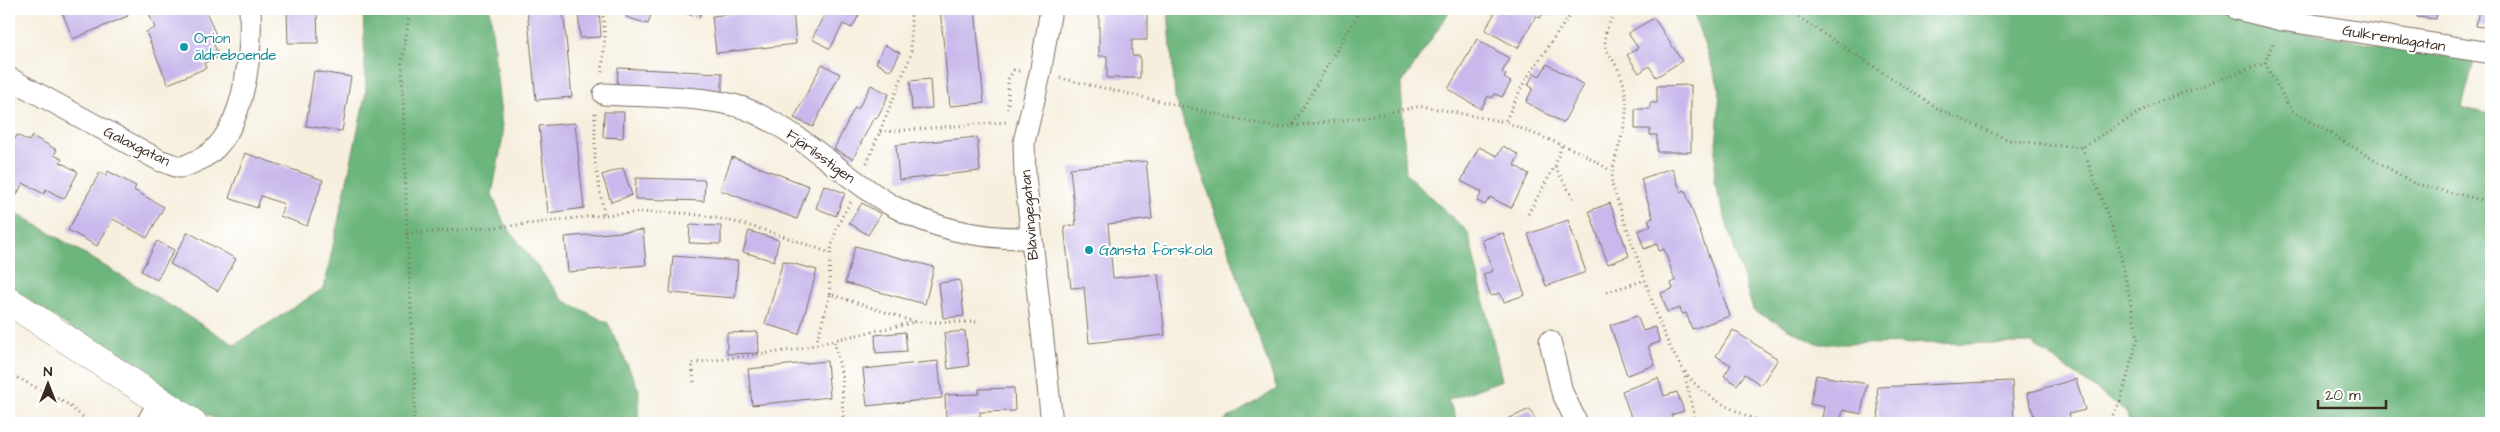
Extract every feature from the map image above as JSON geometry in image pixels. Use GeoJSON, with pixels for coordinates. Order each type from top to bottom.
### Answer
{"type":"FeatureCollection","features":[{"type":"Feature","properties":{"kind":"street","name":"Galaxgatan"},"geometry":{"type":"LineString","coordinates":[[9,78],[161,161],[180,167],[200,160],[218,146],[231,124],[248,68],[252,39],[250,9]]}},
{"type":"Feature","properties":{"kind":"street","name":"Blåvingegatan"},"geometry":{"type":"LineString","coordinates":[[1051,9],[1040,74],[1024,142],[1031,238],[1052,423]]}},
{"type":"Feature","properties":{"kind":"street","name":"Gulkremlagatan"},"geometry":{"type":"LineString","coordinates":[[2237,9],[2282,20],[2491,53]]}},
{"type":"Feature","properties":{"kind":"street","name":"Fjärilsstigen"},"geometry":{"type":"LineString","coordinates":[[604,94],[722,102],[750,111],[803,140],[862,185],[892,205],[944,228],[999,238],[1031,238]]}},
{"type":"Feature","properties":{"kind":"street"},"geometry":{"type":"LineString","coordinates":[[9,301],[153,413],[193,423]]}},
{"type":"Feature","properties":{"kind":"street"},"geometry":{"type":"LineString","coordinates":[[1550,341],[1562,392],[1577,423]]}},
{"type":"Feature","properties":{"kind":"path"},"geometry":{"type":"LineString","coordinates":[[410,9],[402,64],[407,233],[415,388],[414,423]]}},
{"type":"Feature","properties":{"kind":"path"},"geometry":{"type":"LineString","coordinates":[[816,344],[830,294],[830,253],[832,240],[844,213],[862,185],[867,162],[911,55],[911,12],[909,9]]}},
{"type":"Feature","properties":{"kind":"path"},"geometry":{"type":"LineString","coordinates":[[1292,126],[1361,9]]}},
{"type":"Feature","properties":{"kind":"path"},"geometry":{"type":"LineString","coordinates":[[1505,122],[1524,82],[1574,9]]}},
{"type":"Feature","properties":{"kind":"path"},"geometry":{"type":"LineString","coordinates":[[1616,9],[1604,40],[1606,50],[1615,62],[1623,82],[1626,118],[1623,138],[1611,171],[1614,196],[1662,329],[1683,369],[1690,379],[1717,400],[1742,414],[1765,423]]}},
{"type":"Feature","properties":{"kind":"path"},"geometry":{"type":"LineString","coordinates":[[1786,9],[1940,110],[2010,140],[2082,147],[2155,103],[2265,63],[2291,110],[2416,184],[2491,202]]}},
{"type":"Feature","properties":{"kind":"path"},"geometry":{"type":"LineString","coordinates":[[1008,131],[1008,79],[1014,70],[1040,74],[1276,128],[1359,118],[1422,106],[1505,122],[1562,144],[1611,171]]}},
{"type":"Feature","properties":{"kind":"path"},"geometry":{"type":"LineString","coordinates":[[880,132],[1008,122]]}},
{"type":"Feature","properties":{"kind":"path"},"geometry":{"type":"LineString","coordinates":[[1528,214],[1541,194],[1555,166],[1562,144]]}},
{"type":"Feature","properties":{"kind":"path"},"geometry":{"type":"LineString","coordinates":[[2082,147],[2118,242],[2138,338],[2120,402],[2108,423]]}},
{"type":"Feature","properties":{"kind":"path"},"geometry":{"type":"LineString","coordinates":[[1555,166],[1575,201]]}},
{"type":"Feature","properties":{"kind":"path"},"geometry":{"type":"LineString","coordinates":[[407,233],[473,230],[604,214],[656,212],[690,214],[746,224],[830,253]]}},
{"type":"Feature","properties":{"kind":"path"},"geometry":{"type":"LineString","coordinates":[[1608,292],[1645,280]]}},
{"type":"Feature","properties":{"kind":"path"},"geometry":{"type":"LineString","coordinates":[[830,294],[915,322]]}},
{"type":"Feature","properties":{"kind":"path"},"geometry":{"type":"LineString","coordinates":[[694,382],[692,363],[793,350],[915,322],[976,322]]}},
{"type":"Feature","properties":{"kind":"path"},"geometry":{"type":"LineString","coordinates":[[834,340],[842,376],[843,416],[847,423]]}},
{"type":"Feature","properties":{"kind":"path"},"geometry":{"type":"LineString","coordinates":[[1683,369],[1696,423]]}},
{"type":"Feature","properties":{"kind":"path"},"geometry":{"type":"LineString","coordinates":[[9,373],[67,404],[90,423]]}},
{"type":"Feature","properties":{"kind":"green space"},"geometry":{"type":"Polygon","coordinates":[[[363,9],[490,9],[503,137],[492,194],[504,223],[563,300],[608,323],[639,390],[638,423],[222,423],[169,393],[9,287],[9,208],[235,345],[324,288],[366,92],[363,9]]]}},
{"type":"Feature","properties":{"kind":"green space"},"geometry":{"type":"Polygon","coordinates":[[[1168,9],[1451,9],[1401,85],[1406,174],[1468,232],[1502,380],[1448,400],[1458,423],[1220,423],[1277,389],[1175,97],[1168,9]]]}},
{"type":"Feature","properties":{"kind":"green space"},"geometry":{"type":"Polygon","coordinates":[[[1692,9],[2216,9],[2253,23],[2474,61],[2462,107],[2491,115],[2491,423],[2130,423],[2126,412],[2032,343],[1817,344],[1753,310],[1714,181],[1720,90],[1692,9]]]}},
{"type":"Feature","properties":{"kind":"building"},"geometry":{"type":"Polygon","coordinates":[[[61,9],[125,9],[128,16],[73,39],[61,9]]]}},
{"type":"Feature","properties":{"kind":"building","name":"Orion äldreboende"},"geometry":{"type":"Polygon","coordinates":[[[147,9],[205,9],[216,35],[211,37],[219,57],[204,63],[206,68],[168,84],[146,32],[155,28],[147,9]]]}},
{"type":"Feature","properties":{"kind":"building"},"geometry":{"type":"Polygon","coordinates":[[[287,9],[317,9],[318,43],[288,43],[287,9]]]}},
{"type":"Feature","properties":{"kind":"building"},"geometry":{"type":"Polygon","coordinates":[[[527,9],[563,9],[572,97],[536,100],[527,9]]]}},
{"type":"Feature","properties":{"kind":"building"},"geometry":{"type":"Polygon","coordinates":[[[578,9],[599,9],[601,37],[580,38],[578,9]]]}},
{"type":"Feature","properties":{"kind":"building"},"geometry":{"type":"Polygon","coordinates":[[[629,9],[653,9],[648,24],[626,17],[629,9]]]}},
{"type":"Feature","properties":{"kind":"building"},"geometry":{"type":"Polygon","coordinates":[[[679,9],[702,9],[699,18],[678,11],[679,9]]]}},
{"type":"Feature","properties":{"kind":"building"},"geometry":{"type":"Polygon","coordinates":[[[793,9],[796,44],[716,53],[712,16],[793,9]]]}},
{"type":"Feature","properties":{"kind":"building"},"geometry":{"type":"Polygon","coordinates":[[[827,9],[856,9],[861,11],[852,28],[843,24],[830,49],[812,39],[827,9]]]}},
{"type":"Feature","properties":{"kind":"building"},"geometry":{"type":"Polygon","coordinates":[[[940,9],[975,9],[984,103],[950,106],[940,9]]]}},
{"type":"Feature","properties":{"kind":"building"},"geometry":{"type":"Polygon","coordinates":[[[1099,9],[1147,9],[1147,40],[1132,40],[1132,56],[1140,56],[1140,78],[1107,78],[1107,56],[1099,56],[1099,9]]]}},
{"type":"Feature","properties":{"kind":"building"},"geometry":{"type":"Polygon","coordinates":[[[1497,9],[1555,9],[1551,16],[1544,12],[1540,18],[1536,16],[1518,48],[1485,30],[1497,9]]]}},
{"type":"Feature","properties":{"kind":"building"},"geometry":{"type":"Polygon","coordinates":[[[2418,9],[2438,9],[2436,19],[2417,17],[2418,9]]]}},
{"type":"Feature","properties":{"kind":"building"},"geometry":{"type":"Polygon","coordinates":[[[2479,9],[2491,9],[2491,28],[2476,26],[2479,9]]]}},
{"type":"Feature","properties":{"kind":"building"},"geometry":{"type":"Polygon","coordinates":[[[1654,18],[1682,61],[1656,77],[1649,66],[1639,73],[1627,55],[1638,48],[1628,33],[1654,18]]]}},
{"type":"Feature","properties":{"kind":"building"},"geometry":{"type":"Polygon","coordinates":[[[1477,39],[1510,59],[1502,72],[1506,75],[1504,78],[1511,82],[1502,97],[1495,94],[1492,98],[1488,96],[1481,109],[1448,89],[1477,39]]]}},
{"type":"Feature","properties":{"kind":"building"},"geometry":{"type":"Polygon","coordinates":[[[885,45],[900,53],[891,71],[876,63],[885,45]]]}},
{"type":"Feature","properties":{"kind":"building"},"geometry":{"type":"Polygon","coordinates":[[[822,64],[840,74],[813,127],[794,118],[822,64]]]}},
{"type":"Feature","properties":{"kind":"building"},"geometry":{"type":"Polygon","coordinates":[[[1547,64],[1584,85],[1563,123],[1526,102],[1533,88],[1528,85],[1534,73],[1540,76],[1547,64]]]}},
{"type":"Feature","properties":{"kind":"building"},"geometry":{"type":"Polygon","coordinates":[[[618,68],[722,73],[722,94],[617,90],[618,68]]]}},
{"type":"Feature","properties":{"kind":"building"},"geometry":{"type":"Polygon","coordinates":[[[314,71],[351,77],[342,131],[306,126],[314,71]]]}},
{"type":"Feature","properties":{"kind":"building"},"geometry":{"type":"Polygon","coordinates":[[[930,79],[932,108],[912,110],[910,81],[930,79]]]}},
{"type":"Feature","properties":{"kind":"building"},"geometry":{"type":"Polygon","coordinates":[[[871,85],[889,94],[877,118],[874,117],[853,159],[834,149],[855,107],[858,109],[871,85]]]}},
{"type":"Feature","properties":{"kind":"building"},"geometry":{"type":"Polygon","coordinates":[[[1691,85],[1691,152],[1657,152],[1657,135],[1650,135],[1650,129],[1635,129],[1635,109],[1650,109],[1650,103],[1657,103],[1657,86],[1691,85]]]}},
{"type":"Feature","properties":{"kind":"building"},"geometry":{"type":"Polygon","coordinates":[[[604,112],[624,112],[623,138],[603,137],[604,112]]]}},
{"type":"Feature","properties":{"kind":"building"},"geometry":{"type":"Polygon","coordinates":[[[575,123],[584,208],[548,213],[539,126],[575,123]]]}},
{"type":"Feature","properties":{"kind":"building"},"geometry":{"type":"Polygon","coordinates":[[[17,135],[29,141],[32,136],[57,150],[54,155],[62,159],[60,162],[78,172],[64,199],[46,189],[44,194],[23,183],[15,198],[9,195],[9,150],[17,135]]]}},
{"type":"Feature","properties":{"kind":"building"},"geometry":{"type":"Polygon","coordinates":[[[977,137],[980,171],[899,180],[896,145],[977,137]]]}},
{"type":"Feature","properties":{"kind":"building"},"geometry":{"type":"Polygon","coordinates":[[[1503,146],[1519,155],[1514,165],[1529,174],[1511,208],[1490,197],[1485,205],[1477,201],[1482,192],[1461,181],[1479,147],[1497,156],[1503,146]]]}},
{"type":"Feature","properties":{"kind":"building"},"geometry":{"type":"Polygon","coordinates":[[[245,153],[323,180],[307,226],[280,216],[284,204],[261,196],[257,208],[229,198],[245,153]]]}},
{"type":"Feature","properties":{"kind":"building"},"geometry":{"type":"Polygon","coordinates":[[[732,157],[809,186],[797,219],[720,190],[732,157]]]}},
{"type":"Feature","properties":{"kind":"building","name":"Gånsta förskola"},"geometry":{"type":"Polygon","coordinates":[[[1146,161],[1152,219],[1108,224],[1113,278],[1158,274],[1165,335],[1089,343],[1084,287],[1071,288],[1064,226],[1076,225],[1070,168],[1146,161]]]}},
{"type":"Feature","properties":{"kind":"building"},"geometry":{"type":"Polygon","coordinates":[[[623,168],[632,195],[611,202],[602,175],[623,168]]]}},
{"type":"Feature","properties":{"kind":"building"},"geometry":{"type":"Polygon","coordinates":[[[1672,168],[1681,192],[1685,190],[1730,316],[1692,329],[1686,313],[1682,314],[1680,308],[1667,312],[1661,293],[1673,289],[1671,283],[1675,281],[1664,249],[1659,251],[1657,244],[1644,249],[1638,231],[1651,226],[1648,220],[1653,218],[1641,179],[1672,168]]]}},
{"type":"Feature","properties":{"kind":"building"},"geometry":{"type":"Polygon","coordinates":[[[108,171],[136,186],[134,190],[164,207],[147,238],[113,219],[97,246],[68,230],[100,172],[106,175],[108,171]]]}},
{"type":"Feature","properties":{"kind":"building"},"geometry":{"type":"Polygon","coordinates":[[[636,178],[705,180],[704,201],[635,199],[636,178]]]}},
{"type":"Feature","properties":{"kind":"building"},"geometry":{"type":"Polygon","coordinates":[[[824,185],[845,193],[836,216],[816,208],[824,185]]]}},
{"type":"Feature","properties":{"kind":"building"},"geometry":{"type":"Polygon","coordinates":[[[862,203],[881,214],[868,235],[849,223],[862,203]]]}},
{"type":"Feature","properties":{"kind":"building"},"geometry":{"type":"Polygon","coordinates":[[[1610,203],[1629,256],[1608,264],[1589,211],[1610,203]]]}},
{"type":"Feature","properties":{"kind":"building"},"geometry":{"type":"Polygon","coordinates":[[[1568,220],[1586,272],[1546,286],[1528,234],[1568,220]]]}},
{"type":"Feature","properties":{"kind":"building"},"geometry":{"type":"Polygon","coordinates":[[[690,225],[721,226],[721,244],[689,243],[690,225]]]}},
{"type":"Feature","properties":{"kind":"building"},"geometry":{"type":"Polygon","coordinates":[[[643,230],[646,265],[568,272],[565,237],[643,230]]]}},
{"type":"Feature","properties":{"kind":"building"},"geometry":{"type":"Polygon","coordinates":[[[749,231],[779,240],[774,261],[743,252],[749,231]]]}},
{"type":"Feature","properties":{"kind":"building"},"geometry":{"type":"Polygon","coordinates":[[[188,232],[236,259],[218,291],[170,264],[188,232]]]}},
{"type":"Feature","properties":{"kind":"building"},"geometry":{"type":"Polygon","coordinates":[[[1503,233],[1525,295],[1504,302],[1500,293],[1491,296],[1483,274],[1493,271],[1482,240],[1503,233]]]}},
{"type":"Feature","properties":{"kind":"building"},"geometry":{"type":"Polygon","coordinates":[[[157,241],[174,250],[157,280],[141,271],[157,241]]]}},
{"type":"Feature","properties":{"kind":"building"},"geometry":{"type":"Polygon","coordinates":[[[855,246],[934,267],[925,304],[845,283],[855,246]]]}},
{"type":"Feature","properties":{"kind":"building"},"geometry":{"type":"Polygon","coordinates":[[[673,256],[738,261],[735,298],[670,293],[673,256]]]}},
{"type":"Feature","properties":{"kind":"building"},"geometry":{"type":"Polygon","coordinates":[[[783,261],[817,270],[799,334],[765,324],[783,261]]]}},
{"type":"Feature","properties":{"kind":"building"},"geometry":{"type":"Polygon","coordinates":[[[960,280],[964,316],[943,318],[939,283],[960,280]]]}},
{"type":"Feature","properties":{"kind":"building"},"geometry":{"type":"Polygon","coordinates":[[[1637,316],[1643,331],[1655,327],[1660,342],[1648,346],[1655,365],[1627,375],[1610,325],[1637,316]]]}},
{"type":"Feature","properties":{"kind":"building"},"geometry":{"type":"Polygon","coordinates":[[[1733,330],[1778,359],[1761,385],[1745,374],[1737,385],[1724,376],[1731,365],[1716,356],[1733,330]]]}},
{"type":"Feature","properties":{"kind":"building"},"geometry":{"type":"Polygon","coordinates":[[[965,331],[969,366],[948,369],[944,333],[965,331]]]}},
{"type":"Feature","properties":{"kind":"building"},"geometry":{"type":"Polygon","coordinates":[[[758,332],[759,353],[727,354],[727,333],[758,332]]]}},
{"type":"Feature","properties":{"kind":"building"},"geometry":{"type":"Polygon","coordinates":[[[905,332],[907,351],[876,353],[875,335],[905,332]]]}},
{"type":"Feature","properties":{"kind":"building"},"geometry":{"type":"Polygon","coordinates":[[[827,361],[830,397],[752,405],[748,369],[827,361]]]}},
{"type":"Feature","properties":{"kind":"building"},"geometry":{"type":"Polygon","coordinates":[[[938,361],[942,398],[867,406],[863,369],[938,361]]]}},
{"type":"Feature","properties":{"kind":"building"},"geometry":{"type":"Polygon","coordinates":[[[1816,375],[1867,384],[1861,414],[1843,410],[1840,422],[1822,418],[1824,407],[1810,404],[1816,375]]]}},
{"type":"Feature","properties":{"kind":"building"},"geometry":{"type":"Polygon","coordinates":[[[1658,378],[1664,396],[1677,392],[1684,411],[1671,415],[1674,423],[1633,423],[1622,391],[1658,378]]]}},
{"type":"Feature","properties":{"kind":"building"},"geometry":{"type":"Polygon","coordinates":[[[2076,379],[2085,410],[2069,414],[2072,423],[2052,423],[2051,419],[2036,423],[2027,393],[2076,379]]]}},
{"type":"Feature","properties":{"kind":"building"},"geometry":{"type":"Polygon","coordinates":[[[2012,381],[2014,420],[1993,421],[1993,423],[1879,423],[1877,387],[2012,381]]]}},
{"type":"Feature","properties":{"kind":"building"},"geometry":{"type":"Polygon","coordinates":[[[1014,388],[1015,411],[980,412],[980,417],[946,418],[945,395],[979,394],[979,389],[1014,388]]]}},
{"type":"Feature","properties":{"kind":"building"},"geometry":{"type":"Polygon","coordinates":[[[1530,409],[1537,423],[1499,423],[1530,409]]]}},
{"type":"Feature","properties":{"kind":"place","name":"Orion äldreboende"},"geometry":{"type":"Point","coordinates":[184,47]}},
{"type":"Feature","properties":{"kind":"place","name":"Gånsta förskola"},"geometry":{"type":"Point","coordinates":[1089,250]}}]}
